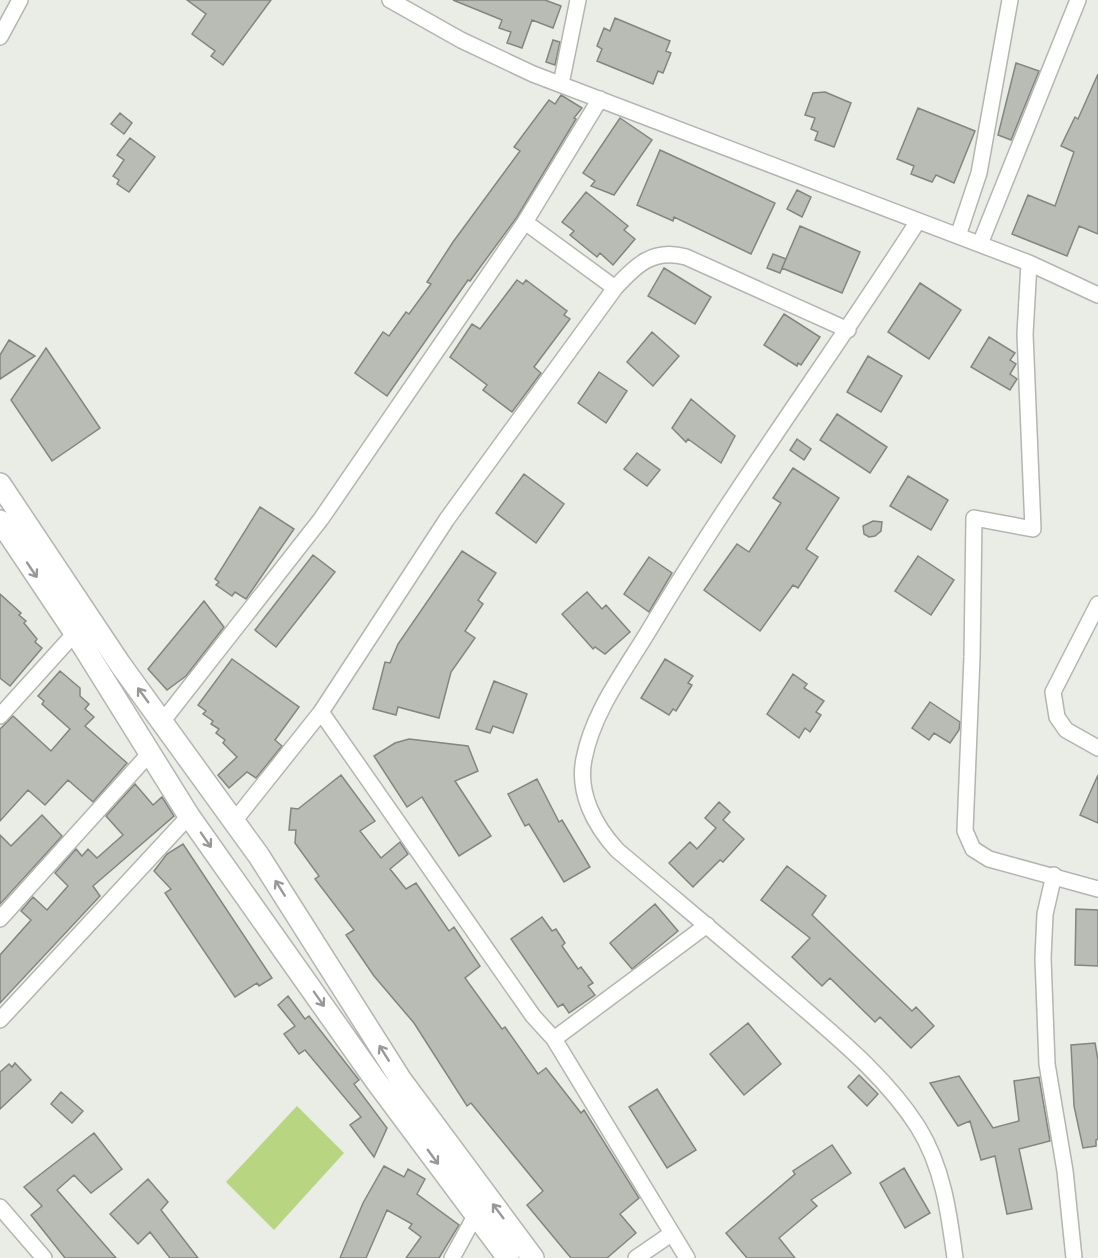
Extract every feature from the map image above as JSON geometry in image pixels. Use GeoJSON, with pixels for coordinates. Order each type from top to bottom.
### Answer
{"type":"FeatureCollection","features":[{"type":"Feature","properties":{"kind":"main road"},"geometry":{"type":"LineString","coordinates":[[0,484],[162,722],[235,820],[401,1080],[533,1258]]}},
{"type":"Feature","properties":{"kind":"main road"},"geometry":{"type":"LineString","coordinates":[[0,521],[75,633],[186,811],[376,1081],[508,1258]]}},
{"type":"Feature","properties":{"kind":"main road"},"geometry":{"type":"LineString","coordinates":[[186,811],[187,799],[210,789]]}},
{"type":"Feature","properties":{"kind":"main road"},"geometry":{"type":"LineString","coordinates":[[232,876],[249,867],[259,856]]}},
{"type":"Feature","properties":{"kind":"street"},"geometry":{"type":"LineString","coordinates":[[0,37],[20,0]]}},
{"type":"Feature","properties":{"kind":"street"},"geometry":{"type":"LineString","coordinates":[[390,0],[500,60],[1029,263],[1098,295]]}},
{"type":"Feature","properties":{"kind":"street"},"geometry":{"type":"LineString","coordinates":[[561,84],[578,0]]}},
{"type":"Feature","properties":{"kind":"street"},"geometry":{"type":"LineString","coordinates":[[958,236],[979,173],[1010,0]]}},
{"type":"Feature","properties":{"kind":"street"},"geometry":{"type":"LineString","coordinates":[[980,244],[1078,0]]}},
{"type":"Feature","properties":{"kind":"street"},"geometry":{"type":"LineString","coordinates":[[162,722],[321,519],[525,222],[600,99]]}},
{"type":"Feature","properties":{"kind":"street"},"geometry":{"type":"LineString","coordinates":[[918,221],[848,330],[670,594],[593,723],[583,761],[588,806],[604,835],[617,850],[844,1043],[897,1099],[918,1128],[934,1160],[947,1199],[955,1258]]}},
{"type":"Feature","properties":{"kind":"street"},"geometry":{"type":"LineString","coordinates":[[525,222],[615,288]]}},
{"type":"Feature","properties":{"kind":"street"},"geometry":{"type":"LineString","coordinates":[[235,820],[321,712],[447,519],[615,288],[634,267],[656,255],[673,254],[760,289],[848,330]]}},
{"type":"Feature","properties":{"kind":"street"},"geometry":{"type":"LineString","coordinates":[[1029,263],[1025,334],[1033,529],[974,518],[972,657],[965,831],[967,840],[979,854],[1098,889]]}},
{"type":"Feature","properties":{"kind":"street"},"geometry":{"type":"LineString","coordinates":[[1098,604],[1053,692],[1057,717],[1066,730],[1098,748]]}},
{"type":"Feature","properties":{"kind":"street"},"geometry":{"type":"LineString","coordinates":[[0,716],[75,633]]}},
{"type":"Feature","properties":{"kind":"street"},"geometry":{"type":"LineString","coordinates":[[321,712],[534,1016],[554,1039],[687,1258]]}},
{"type":"Feature","properties":{"kind":"street"},"geometry":{"type":"LineString","coordinates":[[0,919],[149,754]]}},
{"type":"Feature","properties":{"kind":"street"},"geometry":{"type":"LineString","coordinates":[[0,1020],[186,811]]}},
{"type":"Feature","properties":{"kind":"street"},"geometry":{"type":"LineString","coordinates":[[1054,875],[1045,914],[1043,958],[1047,1064],[1065,1171],[1074,1258]]}},
{"type":"Feature","properties":{"kind":"street"},"geometry":{"type":"LineString","coordinates":[[554,1039],[707,925]]}},
{"type":"Feature","properties":{"kind":"street"},"geometry":{"type":"LineString","coordinates":[[0,1207],[44,1258]]}},
{"type":"Feature","properties":{"kind":"street"},"geometry":{"type":"LineString","coordinates":[[452,1258],[476,1215]]}},
{"type":"Feature","properties":{"kind":"street"},"geometry":{"type":"LineString","coordinates":[[636,1258],[671,1234]]}},
{"type":"Feature","properties":{"kind":"green space"},"geometry":{"type":"Polygon","coordinates":[[[297,1106],[344,1153],[274,1230],[226,1182],[297,1106]]]}},
{"type":"Feature","properties":{"kind":"building"},"geometry":{"type":"Polygon","coordinates":[[[187,0],[271,0],[223,65],[211,56],[215,51],[192,34],[206,14],[187,0]]]}},
{"type":"Feature","properties":{"kind":"building"},"geometry":{"type":"Polygon","coordinates":[[[453,0],[545,0],[561,6],[553,28],[532,20],[522,48],[507,43],[511,32],[499,28],[502,20],[453,0]]]}},
{"type":"Feature","properties":{"kind":"building"},"geometry":{"type":"Polygon","coordinates":[[[615,18],[670,41],[666,51],[671,53],[663,73],[658,71],[653,84],[597,61],[602,49],[597,46],[604,28],[610,31],[615,18]]]}},
{"type":"Feature","properties":{"kind":"building"},"geometry":{"type":"Polygon","coordinates":[[[553,40],[560,42],[555,65],[546,62],[553,40]]]}},
{"type":"Feature","properties":{"kind":"building"},"geometry":{"type":"Polygon","coordinates":[[[1016,63],[1039,71],[1011,140],[998,135],[1016,63]]]}},
{"type":"Feature","properties":{"kind":"building"},"geometry":{"type":"Polygon","coordinates":[[[1098,74],[1098,234],[1079,226],[1067,256],[1012,234],[1028,195],[1055,206],[1074,152],[1061,146],[1075,117],[1078,119],[1098,74]]]}},
{"type":"Feature","properties":{"kind":"building"},"geometry":{"type":"Polygon","coordinates":[[[825,92],[851,103],[834,147],[815,140],[818,132],[811,129],[815,118],[805,115],[813,93],[825,92]]]}},
{"type":"Feature","properties":{"kind":"building"},"geometry":{"type":"Polygon","coordinates":[[[561,95],[582,108],[574,118],[576,119],[517,217],[470,281],[468,280],[387,396],[355,373],[383,332],[389,336],[406,312],[409,314],[431,284],[427,282],[453,242],[520,151],[514,147],[549,100],[555,104],[561,95]]]}},
{"type":"Feature","properties":{"kind":"building"},"geometry":{"type":"Polygon","coordinates":[[[918,108],[975,131],[954,183],[936,175],[932,182],[911,174],[914,166],[897,159],[918,108]]]}},
{"type":"Feature","properties":{"kind":"building"},"geometry":{"type":"Polygon","coordinates":[[[120,113],[132,123],[124,134],[111,124],[120,113]]]}},
{"type":"Feature","properties":{"kind":"building"},"geometry":{"type":"Polygon","coordinates":[[[620,118],[652,140],[614,195],[591,186],[595,181],[583,173],[620,118]]]}},
{"type":"Feature","properties":{"kind":"building"},"geometry":{"type":"Polygon","coordinates":[[[130,138],[155,157],[129,192],[117,184],[119,180],[113,176],[124,160],[117,155],[130,138]]]}},
{"type":"Feature","properties":{"kind":"building"},"geometry":{"type":"Polygon","coordinates":[[[660,150],[775,203],[751,254],[674,217],[673,221],[637,205],[660,150]]]}},
{"type":"Feature","properties":{"kind":"building"},"geometry":{"type":"Polygon","coordinates":[[[797,190],[811,197],[802,217],[787,209],[797,190]]]}},
{"type":"Feature","properties":{"kind":"building"},"geometry":{"type":"Polygon","coordinates":[[[586,192],[628,226],[624,230],[635,239],[613,265],[600,253],[597,257],[570,235],[574,231],[562,222],[586,192]]]}},
{"type":"Feature","properties":{"kind":"building"},"geometry":{"type":"Polygon","coordinates":[[[800,226],[860,252],[842,293],[782,268],[800,226]]]}},
{"type":"Feature","properties":{"kind":"building"},"geometry":{"type":"Polygon","coordinates":[[[773,254],[786,259],[780,273],[767,268],[773,254]]]}},
{"type":"Feature","properties":{"kind":"building"},"geometry":{"type":"Polygon","coordinates":[[[664,268],[711,297],[695,324],[648,296],[664,268]]]}},
{"type":"Feature","properties":{"kind":"building"},"geometry":{"type":"Polygon","coordinates":[[[517,280],[523,284],[526,280],[567,311],[564,315],[570,319],[534,367],[541,373],[512,412],[483,390],[487,385],[450,357],[472,324],[480,329],[517,280]]]}},
{"type":"Feature","properties":{"kind":"building"},"geometry":{"type":"Polygon","coordinates":[[[920,283],[961,310],[929,359],[888,332],[920,283]]]}},
{"type":"Feature","properties":{"kind":"building"},"geometry":{"type":"Polygon","coordinates":[[[784,314],[820,337],[801,365],[798,363],[797,366],[764,345],[784,314]]]}},
{"type":"Feature","properties":{"kind":"building"},"geometry":{"type":"Polygon","coordinates":[[[652,332],[679,356],[653,386],[627,362],[652,332]]]}},
{"type":"Feature","properties":{"kind":"building"},"geometry":{"type":"Polygon","coordinates":[[[989,337],[1015,353],[1010,360],[1016,364],[1010,374],[1017,379],[1010,390],[971,367],[989,337]]]}},
{"type":"Feature","properties":{"kind":"building"},"geometry":{"type":"Polygon","coordinates":[[[9,340],[35,356],[0,379],[0,355],[9,340]]]}},
{"type":"Feature","properties":{"kind":"building"},"geometry":{"type":"Polygon","coordinates":[[[46,348],[100,428],[52,461],[11,400],[46,348]]]}},
{"type":"Feature","properties":{"kind":"building"},"geometry":{"type":"Polygon","coordinates":[[[868,356],[902,376],[881,412],[847,392],[868,356]]]}},
{"type":"Feature","properties":{"kind":"building"},"geometry":{"type":"Polygon","coordinates":[[[599,372],[627,391],[606,423],[578,403],[599,372]]]}},
{"type":"Feature","properties":{"kind":"building"},"geometry":{"type":"Polygon","coordinates":[[[691,399],[735,436],[721,463],[688,439],[686,442],[672,428],[691,399]]]}},
{"type":"Feature","properties":{"kind":"building"},"geometry":{"type":"Polygon","coordinates":[[[837,414],[887,447],[870,473],[820,440],[837,414]]]}},
{"type":"Feature","properties":{"kind":"building"},"geometry":{"type":"Polygon","coordinates":[[[797,439],[811,449],[804,460],[790,450],[797,439]]]}},
{"type":"Feature","properties":{"kind":"building"},"geometry":{"type":"Polygon","coordinates":[[[637,453],[660,470],[647,486],[624,469],[637,453]]]}},
{"type":"Feature","properties":{"kind":"building"},"geometry":{"type":"Polygon","coordinates":[[[793,468],[839,498],[806,549],[818,557],[798,588],[793,585],[760,631],[704,590],[737,544],[749,552],[781,503],[773,498],[793,468]]]}},
{"type":"Feature","properties":{"kind":"building"},"geometry":{"type":"Polygon","coordinates":[[[524,474],[564,504],[536,543],[496,513],[524,474]]]}},
{"type":"Feature","properties":{"kind":"building"},"geometry":{"type":"Polygon","coordinates":[[[908,476],[948,500],[931,530],[890,506],[908,476]]]}},
{"type":"Feature","properties":{"kind":"building"},"geometry":{"type":"Polygon","coordinates":[[[260,507],[294,529],[246,599],[235,592],[232,596],[216,585],[219,582],[215,579],[260,507]]]}},
{"type":"Feature","properties":{"kind":"building"},"geometry":{"type":"Polygon","coordinates":[[[873,521],[882,522],[881,531],[869,537],[864,534],[863,526],[873,521]]]}},
{"type":"Feature","properties":{"kind":"building"},"geometry":{"type":"Polygon","coordinates":[[[462,551],[496,573],[478,600],[483,604],[465,631],[475,638],[451,672],[439,718],[398,707],[396,715],[373,709],[385,662],[390,663],[398,644],[462,551]]]}},
{"type":"Feature","properties":{"kind":"building"},"geometry":{"type":"Polygon","coordinates":[[[313,555],[335,572],[276,647],[255,630],[313,555]]]}},
{"type":"Feature","properties":{"kind":"building"},"geometry":{"type":"Polygon","coordinates":[[[918,556],[954,580],[931,615],[895,591],[918,556]]]}},
{"type":"Feature","properties":{"kind":"building"},"geometry":{"type":"Polygon","coordinates":[[[649,557],[672,573],[649,612],[624,594],[649,557]]]}},
{"type":"Feature","properties":{"kind":"building"},"geometry":{"type":"Polygon","coordinates":[[[587,592],[602,609],[606,605],[630,632],[605,654],[595,647],[593,649],[562,614],[587,592]]]}},
{"type":"Feature","properties":{"kind":"building"},"geometry":{"type":"Polygon","coordinates":[[[0,594],[21,613],[19,615],[26,621],[24,623],[37,639],[35,642],[42,648],[10,686],[0,678],[0,594]]]}},
{"type":"Feature","properties":{"kind":"building"},"geometry":{"type":"Polygon","coordinates":[[[204,601],[224,627],[186,676],[167,690],[148,669],[204,601]]]}},
{"type":"Feature","properties":{"kind":"building"},"geometry":{"type":"Polygon","coordinates":[[[232,659],[299,707],[275,740],[282,746],[256,778],[247,772],[229,788],[218,775],[237,757],[223,743],[225,740],[216,733],[219,729],[211,724],[213,721],[203,714],[206,711],[198,705],[232,659]]]}},
{"type":"Feature","properties":{"kind":"building"},"geometry":{"type":"Polygon","coordinates":[[[665,659],[693,676],[688,683],[692,685],[676,711],[673,709],[669,715],[641,698],[665,659]]]}},
{"type":"Feature","properties":{"kind":"building"},"geometry":{"type":"Polygon","coordinates":[[[60,671],[80,688],[80,696],[89,704],[85,709],[94,717],[85,726],[127,763],[93,802],[68,780],[45,805],[28,790],[0,821],[0,729],[13,716],[51,751],[70,729],[42,704],[44,701],[38,696],[60,671]]]}},
{"type":"Feature","properties":{"kind":"building"},"geometry":{"type":"Polygon","coordinates":[[[793,674],[807,684],[804,688],[824,701],[816,712],[821,715],[810,732],[805,728],[799,738],[767,714],[793,674]]]}},
{"type":"Feature","properties":{"kind":"building"},"geometry":{"type":"Polygon","coordinates":[[[494,681],[527,694],[513,733],[493,726],[490,733],[476,729],[494,681]]]}},
{"type":"Feature","properties":{"kind":"building"},"geometry":{"type":"Polygon","coordinates":[[[930,702],[960,722],[959,730],[950,743],[934,733],[929,740],[912,728],[930,702]]]}},
{"type":"Feature","properties":{"kind":"building"},"geometry":{"type":"Polygon","coordinates":[[[409,739],[468,746],[478,771],[455,781],[491,836],[459,856],[422,797],[407,807],[374,756],[395,743],[409,739]]]}},
{"type":"Feature","properties":{"kind":"building"},"geometry":{"type":"Polygon","coordinates":[[[341,775],[375,821],[360,831],[381,858],[400,842],[408,854],[390,869],[406,889],[416,883],[449,931],[454,927],[480,966],[465,978],[502,1029],[505,1027],[538,1074],[546,1068],[581,1113],[584,1110],[639,1198],[620,1214],[636,1233],[607,1258],[571,1258],[527,1205],[543,1191],[471,1103],[467,1106],[414,1023],[374,976],[346,935],[354,930],[315,879],[319,876],[295,843],[296,830],[289,830],[291,808],[298,809],[341,775]]]}},
{"type":"Feature","properties":{"kind":"building"},"geometry":{"type":"Polygon","coordinates":[[[1098,775],[1098,823],[1080,815],[1098,775]]]}},
{"type":"Feature","properties":{"kind":"building"},"geometry":{"type":"Polygon","coordinates":[[[537,779],[559,822],[562,820],[590,867],[564,882],[529,824],[525,826],[508,794],[537,779]]]}},
{"type":"Feature","properties":{"kind":"building"},"geometry":{"type":"Polygon","coordinates":[[[135,784],[153,805],[162,797],[174,816],[93,886],[100,896],[0,1003],[0,955],[31,920],[21,911],[33,897],[47,910],[68,886],[55,873],[76,849],[82,856],[88,849],[97,858],[123,835],[106,816],[135,784]]]}},
{"type":"Feature","properties":{"kind":"building"},"geometry":{"type":"Polygon","coordinates":[[[719,802],[730,812],[723,820],[744,839],[723,862],[720,860],[693,887],[669,863],[690,842],[697,849],[716,828],[705,818],[719,802]]]}},
{"type":"Feature","properties":{"kind":"building"},"geometry":{"type":"Polygon","coordinates":[[[42,815],[62,836],[0,904],[0,835],[11,846],[42,815]]]}},
{"type":"Feature","properties":{"kind":"building"},"geometry":{"type":"Polygon","coordinates":[[[183,844],[272,978],[259,986],[257,983],[235,997],[165,893],[171,889],[154,871],[167,854],[183,844]]]}},
{"type":"Feature","properties":{"kind":"building"},"geometry":{"type":"Polygon","coordinates":[[[787,866],[826,896],[812,915],[912,1011],[916,1007],[934,1026],[911,1048],[880,1017],[875,1022],[830,978],[822,986],[792,957],[810,938],[761,900],[787,866]]]}},
{"type":"Feature","properties":{"kind":"building"},"geometry":{"type":"Polygon","coordinates":[[[655,904],[678,931],[632,969],[610,943],[655,904]]]}},
{"type":"Feature","properties":{"kind":"building"},"geometry":{"type":"Polygon","coordinates":[[[1076,909],[1098,910],[1098,966],[1075,965],[1076,909]]]}},
{"type":"Feature","properties":{"kind":"building"},"geometry":{"type":"Polygon","coordinates":[[[542,917],[552,931],[556,929],[565,943],[562,946],[578,969],[581,967],[593,983],[588,986],[595,995],[569,1013],[563,1004],[558,1007],[511,939],[542,917]]]}},
{"type":"Feature","properties":{"kind":"building"},"geometry":{"type":"Polygon","coordinates":[[[288,996],[305,1019],[309,1016],[359,1080],[354,1084],[387,1128],[374,1157],[350,1125],[361,1117],[305,1050],[299,1054],[284,1034],[295,1026],[278,1005],[288,996]]]}},
{"type":"Feature","properties":{"kind":"building"},"geometry":{"type":"Polygon","coordinates":[[[748,1023],[781,1064],[744,1095],[710,1054],[748,1023]]]}},
{"type":"Feature","properties":{"kind":"building"},"geometry":{"type":"Polygon","coordinates":[[[1095,1043],[1098,1060],[1098,1139],[1096,1146],[1083,1148],[1074,1106],[1071,1045],[1095,1043]]]}},
{"type":"Feature","properties":{"kind":"building"},"geometry":{"type":"Polygon","coordinates":[[[15,1063],[31,1080],[0,1109],[0,1072],[9,1064],[12,1067],[15,1063]]]}},
{"type":"Feature","properties":{"kind":"building"},"geometry":{"type":"Polygon","coordinates":[[[859,1075],[878,1094],[867,1106],[848,1087],[859,1075]]]}},
{"type":"Feature","properties":{"kind":"building"},"geometry":{"type":"Polygon","coordinates":[[[959,1076],[993,1128],[1019,1121],[1014,1081],[1039,1077],[1050,1141],[1019,1149],[1032,1209],[1007,1214],[995,1156],[981,1160],[970,1121],[958,1126],[930,1083],[959,1076]]]}},
{"type":"Feature","properties":{"kind":"building"},"geometry":{"type":"Polygon","coordinates":[[[657,1089],[696,1150],[667,1168],[629,1107],[657,1089]]]}},
{"type":"Feature","properties":{"kind":"building"},"geometry":{"type":"Polygon","coordinates":[[[61,1092],[83,1111],[72,1123],[51,1104],[61,1092]]]}},
{"type":"Feature","properties":{"kind":"building"},"geometry":{"type":"Polygon","coordinates":[[[94,1133],[122,1169],[91,1193],[74,1175],[57,1190],[116,1258],[65,1258],[31,1215],[42,1206],[24,1187],[94,1133]]]}},
{"type":"Feature","properties":{"kind":"building"},"geometry":{"type":"Polygon","coordinates":[[[832,1145],[851,1173],[811,1200],[817,1206],[779,1238],[795,1258],[747,1258],[726,1233],[795,1174],[793,1171],[832,1145]]]}},
{"type":"Feature","properties":{"kind":"building"},"geometry":{"type":"Polygon","coordinates":[[[384,1166],[404,1177],[408,1169],[425,1179],[417,1194],[459,1225],[439,1258],[406,1258],[421,1237],[409,1228],[412,1224],[387,1210],[366,1258],[340,1258],[363,1203],[384,1166]]]}},
{"type":"Feature","properties":{"kind":"building"},"geometry":{"type":"Polygon","coordinates":[[[904,1168],[930,1213],[905,1228],[880,1183],[904,1168]]]}},
{"type":"Feature","properties":{"kind":"building"},"geometry":{"type":"Polygon","coordinates":[[[148,1179],[168,1202],[161,1210],[198,1258],[170,1258],[150,1232],[138,1244],[110,1214],[148,1179]]]}}]}
